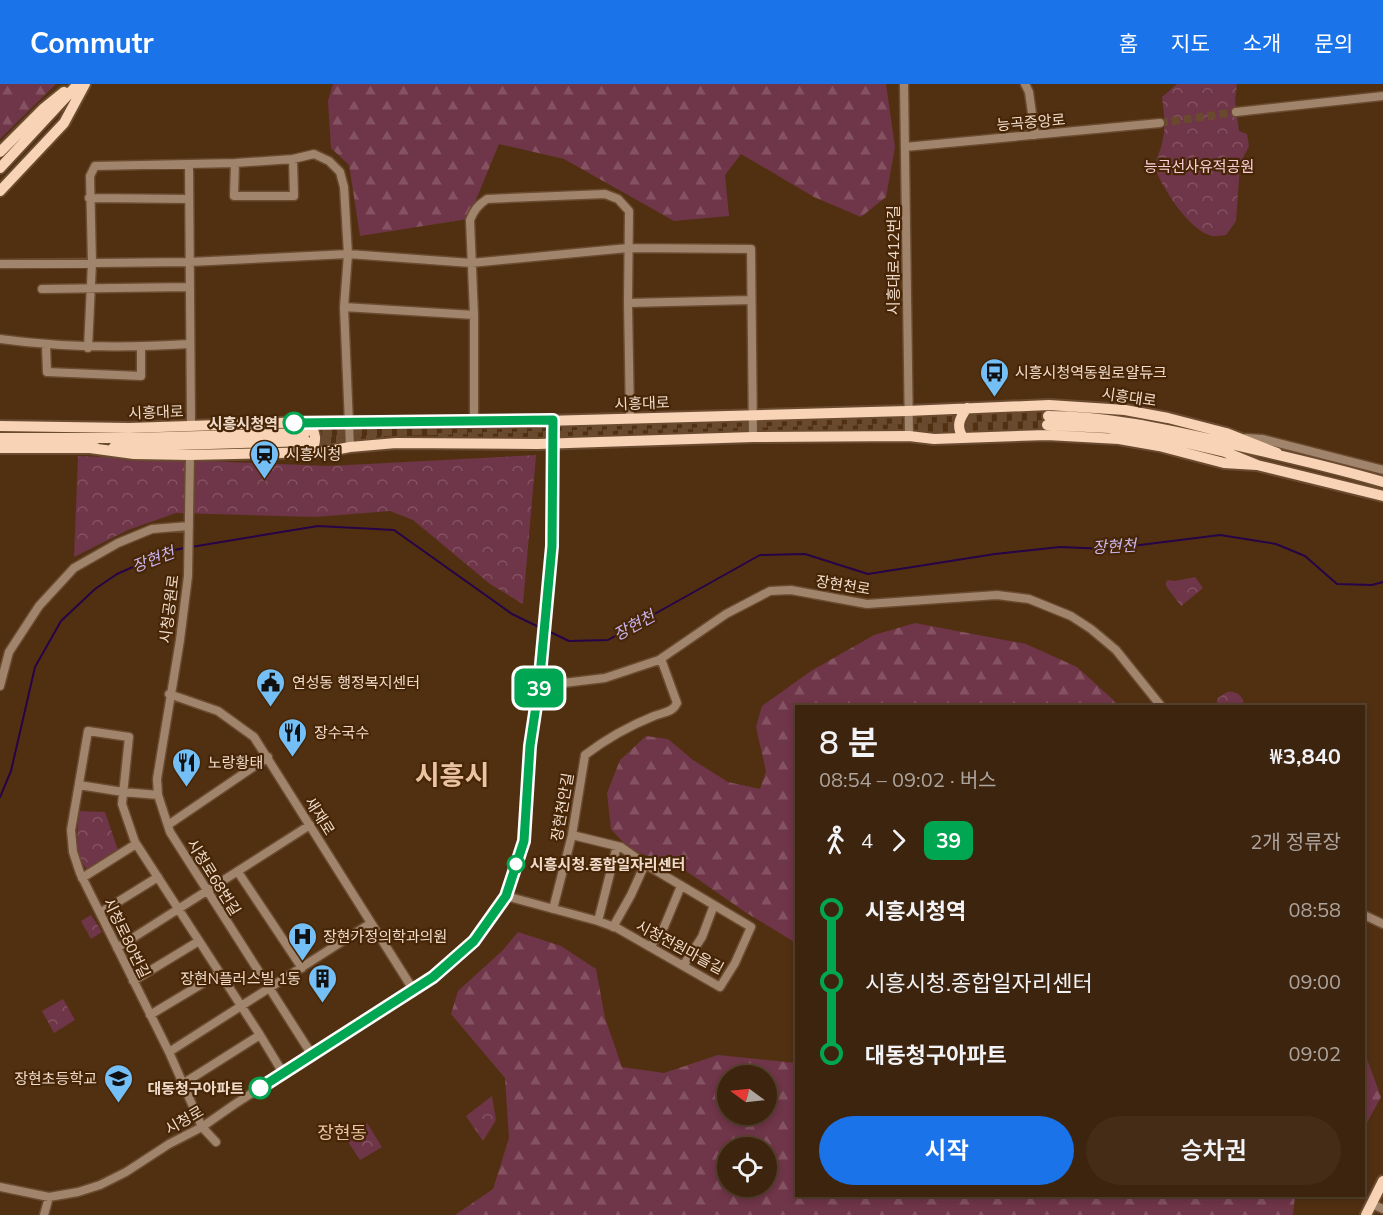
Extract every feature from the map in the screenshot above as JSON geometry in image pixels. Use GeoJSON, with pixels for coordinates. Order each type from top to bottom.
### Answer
{"type":"FeatureCollection","features":[{"type":"Feature","properties":{"kind":"main road"},"geometry":{"type":"LineString","coordinates":[[0,152],[73,84]]}},
{"type":"Feature","properties":{"kind":"main road"},"geometry":{"type":"LineString","coordinates":[[0,168],[78,84]]}},
{"type":"Feature","properties":{"kind":"main road"},"geometry":{"type":"LineString","coordinates":[[0,190],[64,123],[85,84]]}},
{"type":"Feature","properties":{"kind":"main road","name":"시흥대로"},"geometry":{"type":"LineString","coordinates":[[90,448],[135,454],[190,454],[307,437],[349,422],[474,422],[907,411],[1049,405],[1125,410],[1168,418],[1244,438],[1277,453]]}},
{"type":"Feature","properties":{"kind":"main road"},"geometry":{"type":"LineString","coordinates":[[963,438],[958,422],[967,408]]}},
{"type":"Feature","properties":{"kind":"main road","name":"시흥대로"},"geometry":{"type":"LineString","coordinates":[[1380,480],[1277,453],[1111,419],[1079,416],[1047,421],[1152,435],[1226,452],[1257,465],[1383,496]]}},
{"type":"Feature","properties":{"kind":"main road"},"geometry":{"type":"LineString","coordinates":[[396,443],[390,434],[397,422]]}},
{"type":"Feature","properties":{"kind":"main road","name":"시흥대로"},"geometry":{"type":"LineString","coordinates":[[0,426],[129,428],[191,426],[307,437],[324,452],[396,443],[553,443],[753,437],[909,436],[934,439],[1047,435],[1119,439],[1159,446],[1224,463],[1257,465]]}},
{"type":"Feature","properties":{"kind":"main road","name":"시흥대로"},"geometry":{"type":"LineString","coordinates":[[0,438],[307,437]]}},
{"type":"Feature","properties":{"kind":"main road","name":"시흥대로"},"geometry":{"type":"LineString","coordinates":[[0,448],[90,448],[307,437]]}},
{"type":"Feature","properties":{"kind":"main road"},"geometry":{"type":"LineString","coordinates":[[1366,1215],[1383,1181]]}},
{"type":"Feature","properties":{"kind":"street","name":"시흥대로412번길"},"geometry":{"type":"LineString","coordinates":[[904,84],[909,436]]}},
{"type":"Feature","properties":{"kind":"street"},"geometry":{"type":"LineString","coordinates":[[1025,84],[1029,92],[1035,135]]}},
{"type":"Feature","properties":{"kind":"street"},"geometry":{"type":"LineString","coordinates":[[1236,112],[1383,96]]}},
{"type":"Feature","properties":{"kind":"street","name":"능곡중앙로"},"geometry":{"type":"LineString","coordinates":[[905,147],[1160,123]]}},
{"type":"Feature","properties":{"kind":"street"},"geometry":{"type":"LineString","coordinates":[[88,348],[92,263],[89,198],[90,177],[95,166],[235,163],[293,159],[314,154],[328,161],[340,172],[344,187],[348,254],[344,308],[350,447]]}},
{"type":"Feature","properties":{"kind":"street"},"geometry":{"type":"LineString","coordinates":[[235,163],[234,196],[294,196],[293,159]]}},
{"type":"Feature","properties":{"kind":"street"},"geometry":{"type":"LineString","coordinates":[[189,164],[191,426]]}},
{"type":"Feature","properties":{"kind":"street"},"geometry":{"type":"LineString","coordinates":[[474,422],[474,315],[470,220],[475,209],[487,199],[605,194],[623,203],[629,211],[630,418]]}},
{"type":"Feature","properties":{"kind":"street"},"geometry":{"type":"LineString","coordinates":[[89,198],[189,199]]}},
{"type":"Feature","properties":{"kind":"street"},"geometry":{"type":"LineString","coordinates":[[0,264],[190,262],[348,254],[471,263],[628,248],[751,249],[753,437]]}},
{"type":"Feature","properties":{"kind":"street"},"geometry":{"type":"LineString","coordinates":[[42,289],[189,287]]}},
{"type":"Feature","properties":{"kind":"street"},"geometry":{"type":"LineString","coordinates":[[628,303],[751,300]]}},
{"type":"Feature","properties":{"kind":"street"},"geometry":{"type":"LineString","coordinates":[[344,308],[474,315]]}},
{"type":"Feature","properties":{"kind":"street"},"geometry":{"type":"LineString","coordinates":[[0,339],[46,346],[88,348],[189,344]]}},
{"type":"Feature","properties":{"kind":"street"},"geometry":{"type":"LineString","coordinates":[[46,346],[47,372],[141,376],[141,347]]}},
{"type":"Feature","properties":{"kind":"street","name":"시청로"},"geometry":{"type":"LineString","coordinates":[[0,1187],[49,1197],[100,1185],[126,1172],[169,1144],[202,1127],[414,991],[474,941],[506,896],[524,841],[530,746],[539,686],[552,546],[553,420]]}},
{"type":"Feature","properties":{"kind":"street"},"geometry":{"type":"LineString","coordinates":[[1244,438],[1263,439],[1383,470]]}},
{"type":"Feature","properties":{"kind":"street","name":"시청공원로"},"geometry":{"type":"LineString","coordinates":[[170,694],[188,576],[190,454]]}},
{"type":"Feature","properties":{"kind":"street"},"geometry":{"type":"LineString","coordinates":[[0,686],[9,652],[39,606],[74,568],[118,543],[152,529],[189,530]]}},
{"type":"Feature","properties":{"kind":"street","name":"장현천로"},"geometry":{"type":"LineString","coordinates":[[539,686],[605,678],[661,659],[726,614],[770,591],[791,590],[867,604],[997,595],[1029,599],[1051,607],[1091,629],[1116,650],[1160,705]]}},
{"type":"Feature","properties":{"kind":"street","name":"장현천안길"},"geometry":{"type":"LineString","coordinates":[[553,909],[572,836],[585,755],[629,727],[674,710],[677,703],[661,659]]}},
{"type":"Feature","properties":{"kind":"street","name":"새재로"},"geometry":{"type":"LineString","coordinates":[[170,694],[218,711],[254,737],[414,991]]}},
{"type":"Feature","properties":{"kind":"street","name":"시청로68번길"},"geometry":{"type":"LineString","coordinates":[[170,694],[156,779],[158,795],[170,832],[312,1055]]}},
{"type":"Feature","properties":{"kind":"street","name":"시청로80번길"},"geometry":{"type":"LineString","coordinates":[[123,792],[129,737],[88,731],[71,830],[73,852],[82,878],[184,1083],[202,1127],[216,1142]]}},
{"type":"Feature","properties":{"kind":"street"},"geometry":{"type":"LineString","coordinates":[[168,825],[268,757]]}},
{"type":"Feature","properties":{"kind":"street"},"geometry":{"type":"LineString","coordinates":[[79,785],[158,795]]}},
{"type":"Feature","properties":{"kind":"street"},"geometry":{"type":"LineString","coordinates":[[123,792],[122,804],[136,844],[283,1073]]}},
{"type":"Feature","properties":{"kind":"street"},"geometry":{"type":"LineString","coordinates":[[117,948],[310,825]]}},
{"type":"Feature","properties":{"kind":"street","name":"시청전원마을길"},"geometry":{"type":"LineString","coordinates":[[506,896],[614,927],[720,987],[735,963],[751,927],[645,864],[621,847],[572,836]]}},
{"type":"Feature","properties":{"kind":"street"},"geometry":{"type":"LineString","coordinates":[[82,878],[136,844]]}},
{"type":"Feature","properties":{"kind":"street"},"geometry":{"type":"LineString","coordinates":[[598,921],[616,846]]}},
{"type":"Feature","properties":{"kind":"street"},"geometry":{"type":"LineString","coordinates":[[614,927],[645,864]]}},
{"type":"Feature","properties":{"kind":"street"},"geometry":{"type":"LineString","coordinates":[[238,872],[302,968]]}},
{"type":"Feature","properties":{"kind":"street"},"geometry":{"type":"LineString","coordinates":[[100,913],[158,877]]}},
{"type":"Feature","properties":{"kind":"street"},"geometry":{"type":"LineString","coordinates":[[650,947],[664,927],[681,886]]}},
{"type":"Feature","properties":{"kind":"street"},"geometry":{"type":"LineString","coordinates":[[683,966],[702,937],[714,905]]}},
{"type":"Feature","properties":{"kind":"street"},"geometry":{"type":"LineString","coordinates":[[1365,915],[1383,923]]}},
{"type":"Feature","properties":{"kind":"street"},"geometry":{"type":"LineString","coordinates":[[169,1052],[371,923]]}},
{"type":"Feature","properties":{"kind":"street"},"geometry":{"type":"LineString","coordinates":[[133,981],[199,941]]}},
{"type":"Feature","properties":{"kind":"street"},"geometry":{"type":"LineString","coordinates":[[150,1014],[220,973]]}},
{"type":"Feature","properties":{"kind":"street"},"geometry":{"type":"LineString","coordinates":[[184,1083],[260,1035]]}},
{"type":"Feature","properties":{"kind":"street"},"geometry":{"type":"LineString","coordinates":[[44,1215],[49,1197]]}},
{"type":"Feature","properties":{"kind":"street"},"geometry":{"type":"LineString","coordinates":[[1372,1204],[1383,1209]]}},
{"type":"Feature","properties":{"kind":"green space"},"geometry":{"type":"Polygon","coordinates":[[[0,84],[56,84],[0,139],[0,84]]]}},
{"type":"Feature","properties":{"kind":"green space"},"geometry":{"type":"Polygon","coordinates":[[[333,84],[886,84],[895,147],[886,197],[861,217],[814,197],[741,154],[725,175],[729,216],[674,221],[564,159],[499,144],[468,219],[360,236],[349,165],[331,148],[328,101],[333,84]]]}},
{"type":"Feature","properties":{"kind":"green space","name":"능곡선사유적공원"},"geometry":{"type":"Polygon","coordinates":[[[1177,84],[1237,84],[1235,101],[1239,131],[1247,134],[1249,146],[1240,164],[1236,221],[1226,235],[1212,236],[1203,232],[1185,217],[1163,185],[1154,166],[1164,132],[1162,97],[1177,84]]]}},
{"type":"Feature","properties":{"kind":"green space"},"geometry":{"type":"Polygon","coordinates":[[[536,455],[523,604],[490,584],[413,520],[390,511],[315,517],[176,513],[128,530],[74,557],[78,456],[329,466],[536,455]]]}},
{"type":"Feature","properties":{"kind":"green space"},"geometry":{"type":"Polygon","coordinates":[[[1195,577],[1203,588],[1181,606],[1166,586],[1166,582],[1195,577]]]}},
{"type":"Feature","properties":{"kind":"green space"},"geometry":{"type":"Polygon","coordinates":[[[915,623],[1026,644],[1077,667],[1119,705],[795,705],[795,942],[745,912],[679,866],[630,850],[611,829],[607,793],[620,760],[646,736],[668,739],[693,760],[728,782],[760,789],[766,771],[756,727],[762,706],[811,671],[874,635],[915,623]]]}},
{"type":"Feature","properties":{"kind":"green space"},"geometry":{"type":"Polygon","coordinates":[[[1227,692],[1234,692],[1243,699],[1244,705],[1216,705],[1218,698],[1227,692]]]}},
{"type":"Feature","properties":{"kind":"green space"},"geometry":{"type":"Polygon","coordinates":[[[79,811],[105,812],[118,850],[88,870],[78,850],[79,811]]]}},
{"type":"Feature","properties":{"kind":"green space"},"geometry":{"type":"Polygon","coordinates":[[[91,915],[102,932],[91,939],[81,921],[91,915]]]}},
{"type":"Feature","properties":{"kind":"green space"},"geometry":{"type":"Polygon","coordinates":[[[518,932],[561,946],[596,969],[605,1018],[622,1067],[664,1073],[718,1055],[795,1063],[795,1197],[1295,1197],[1293,1215],[455,1215],[493,1189],[509,1138],[505,1078],[451,1014],[458,991],[503,950],[518,932]]]}},
{"type":"Feature","properties":{"kind":"green space"},"geometry":{"type":"Polygon","coordinates":[[[63,999],[75,1020],[54,1033],[42,1011],[63,999]]]}},
{"type":"Feature","properties":{"kind":"green space"},"geometry":{"type":"Polygon","coordinates":[[[1365,1054],[1381,1097],[1365,1126],[1365,1054]]]}},
{"type":"Feature","properties":{"kind":"green space"},"geometry":{"type":"Polygon","coordinates":[[[492,1096],[496,1120],[483,1141],[466,1116],[492,1096]]]}},
{"type":"Feature","properties":{"kind":"green space"},"geometry":{"type":"Polygon","coordinates":[[[367,1123],[382,1147],[360,1160],[345,1137],[367,1123]]]}},
{"type":"Feature","properties":{"kind":"waterway","name":"장현천"},"geometry":{"type":"LineString","coordinates":[[191,547],[318,526],[394,530],[512,614],[543,629]]}},
{"type":"Feature","properties":{"kind":"waterway","name":"장현천"},"geometry":{"type":"LineString","coordinates":[[548,631],[569,641],[608,640],[760,555],[805,554],[868,574],[995,554],[1060,547],[1108,549],[1220,535],[1276,544],[1305,556],[1337,584],[1372,585],[1383,582]]}},
{"type":"Feature","properties":{"kind":"waterway","name":"장현천"},"geometry":{"type":"LineString","coordinates":[[0,797],[11,771],[35,667],[61,621],[95,589],[117,574],[169,551],[185,548]]}},
{"type":"Feature","properties":{"kind":"tunnel"},"geometry":{"type":"LineString","coordinates":[[1160,123],[1236,112]]}},
{"type":"Feature","properties":{"kind":"tunnel"},"geometry":{"type":"LineString","coordinates":[[307,433],[1048,416]]}},
{"type":"Feature","properties":{"kind":"tunnel"},"geometry":{"type":"LineString","coordinates":[[438,438],[1047,425]]}},
{"type":"Feature","properties":{"kind":"tunnel"},"geometry":{"type":"LineString","coordinates":[[306,441],[384,440]]}},
{"type":"Feature","properties":{"kind":"bus line","name":"39"},"geometry":{"type":"LineString","coordinates":[[260,1088],[433,977],[474,941],[506,896],[524,841],[530,746],[539,686],[552,546],[553,420],[294,423]]}},
{"type":"Feature","properties":{"kind":"place","name":"시흥시청역동원로얄듀크"},"geometry":{"type":"Point","coordinates":[994,398]}},
{"type":"Feature","properties":{"kind":"place","name":"시흥시청역"},"geometry":{"type":"Point","coordinates":[294,423]}},
{"type":"Feature","properties":{"kind":"place","name":"시흥시청"},"geometry":{"type":"Point","coordinates":[265,480]}},
{"type":"Feature","properties":{"kind":"place","name":"연성동 행정복지센터"},"geometry":{"type":"Point","coordinates":[271,708]}},
{"type":"Feature","properties":{"kind":"place","name":"장수국수"},"geometry":{"type":"Point","coordinates":[293,758]}},
{"type":"Feature","properties":{"kind":"place","name":"노랑황태"},"geometry":{"type":"Point","coordinates":[187,788]}},
{"type":"Feature","properties":{"kind":"place","name":"시흥시청.종합일자리센터"},"geometry":{"type":"Point","coordinates":[516,864]}},
{"type":"Feature","properties":{"kind":"place","name":"장현가정의학과의원"},"geometry":{"type":"Point","coordinates":[302,962]}},
{"type":"Feature","properties":{"kind":"place","name":"장현N플러스빌 1동"},"geometry":{"type":"Point","coordinates":[322,1004]}},
{"type":"Feature","properties":{"kind":"place","name":"대동청구아파트"},"geometry":{"type":"Point","coordinates":[260,1088]}},
{"type":"Feature","properties":{"kind":"place","name":"장현초등학교"},"geometry":{"type":"Point","coordinates":[118,1104]}},
{"type":"Feature","properties":{"kind":"district","name":"시흥시"},"geometry":{"type":"Point","coordinates":[452,775]}},
{"type":"Feature","properties":{"kind":"district","name":"장현동"},"geometry":{"type":"Point","coordinates":[342,1132]}}]}
